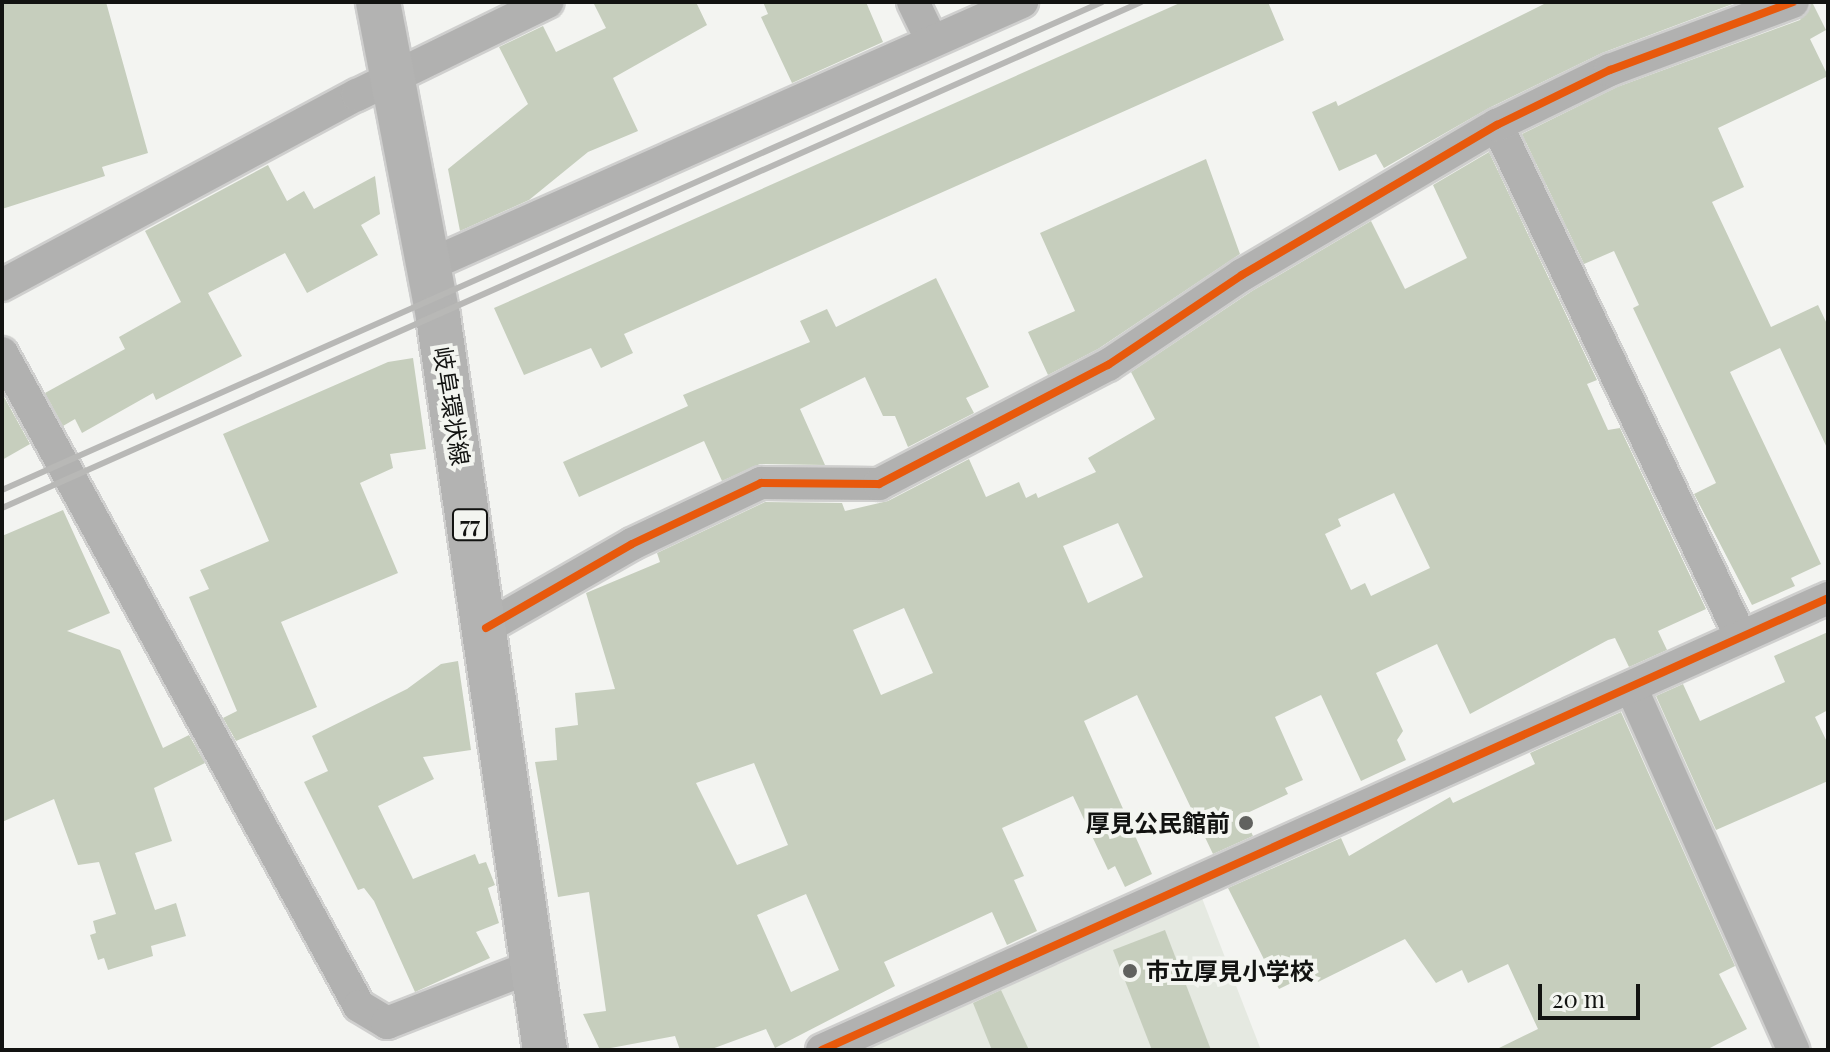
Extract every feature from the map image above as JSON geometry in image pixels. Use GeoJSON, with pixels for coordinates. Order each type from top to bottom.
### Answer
{"type":"FeatureCollection","features":[{"type":"Feature","properties":{"kind":"main road","name":"岐阜環状線"},"geometry":{"type":"LineString","coordinates":[[378,2],[429,265],[486,628],[545,1050]]}},
{"type":"Feature","properties":{"kind":"street"},"geometry":{"type":"LineString","coordinates":[[2,285],[394,76],[548,2]]}},
{"type":"Feature","properties":{"kind":"street"},"geometry":{"type":"LineString","coordinates":[[913,2],[932,41]]}},
{"type":"Feature","properties":{"kind":"street"},"geometry":{"type":"LineString","coordinates":[[429,265],[1022,2]]}},
{"type":"Feature","properties":{"kind":"street"},"geometry":{"type":"LineString","coordinates":[[486,628],[632,544],[761,483],[879,484],[1022,414],[1108,365],[1242,275],[1497,125],[1610,70],[1793,2]]}},
{"type":"Feature","properties":{"kind":"street"},"geometry":{"type":"LineString","coordinates":[[1497,125],[1741,637]]}},
{"type":"Feature","properties":{"kind":"street"},"geometry":{"type":"LineString","coordinates":[[2,353],[359,1006],[387,1023],[533,966]]}},
{"type":"Feature","properties":{"kind":"street"},"geometry":{"type":"LineString","coordinates":[[822,1050],[1828,598]]}},
{"type":"Feature","properties":{"kind":"street"},"geometry":{"type":"LineString","coordinates":[[1631,687],[1793,1050]]}},
{"type":"Feature","properties":{"kind":"shaded area","name":"市立厚見小学校"},"geometry":{"type":"Polygon","coordinates":[[[1200,893],[1261,1050],[858,1050],[1200,893]]]}},
{"type":"Feature","properties":{"kind":"building"},"geometry":{"type":"Polygon","coordinates":[[[2,2],[106,2],[148,153],[102,167],[105,176],[2,209],[2,2]]]}},
{"type":"Feature","properties":{"kind":"building"},"geometry":{"type":"Polygon","coordinates":[[[593,2],[696,2],[707,25],[613,78],[638,131],[588,152],[529,200],[460,231],[448,169],[528,104],[499,47],[543,26],[556,52],[606,28],[593,2]]]}},
{"type":"Feature","properties":{"kind":"building"},"geometry":{"type":"Polygon","coordinates":[[[763,2],[866,2],[883,42],[792,83],[761,17],[768,14],[763,2]]]}},
{"type":"Feature","properties":{"kind":"building"},"geometry":{"type":"Polygon","coordinates":[[[1182,2],[1268,2],[1284,40],[624,334],[633,353],[601,368],[591,348],[524,375],[494,308],[1182,2]]]}},
{"type":"Feature","properties":{"kind":"building"},"geometry":{"type":"Polygon","coordinates":[[[1548,2],[1738,2],[1602,53],[1489,108],[1384,168],[1376,154],[1339,171],[1312,112],[1336,101],[1338,106],[1548,2]]]}},
{"type":"Feature","properties":{"kind":"building"},"geometry":{"type":"Polygon","coordinates":[[[1812,2],[1826,30],[1810,39],[1828,76],[1718,128],[1744,187],[1712,202],[1771,327],[1818,305],[1828,326],[1828,450],[1780,348],[1730,372],[1821,564],[1791,578],[1795,586],[1752,605],[1694,494],[1716,483],[1633,308],[1639,305],[1614,251],[1584,264],[1522,134],[1617,87],[1800,20],[1812,2]]]}},
{"type":"Feature","properties":{"kind":"building"},"geometry":{"type":"Polygon","coordinates":[[[1489,152],[1597,380],[1587,384],[1608,430],[1620,428],[1706,609],[1658,631],[1667,650],[1629,667],[1615,638],[1608,640],[1470,714],[1437,644],[1376,673],[1403,731],[1397,740],[1406,760],[1361,781],[1321,695],[1275,717],[1303,780],[1285,788],[1288,794],[1243,815],[1253,836],[1213,854],[1137,695],[1084,721],[1152,874],[1125,887],[1115,866],[1108,870],[1073,796],[1002,828],[1024,876],[1014,880],[1037,931],[1007,945],[992,912],[884,962],[895,986],[775,1048],[766,1029],[709,1050],[680,1050],[675,1036],[600,1050],[583,1014],[606,1011],[589,892],[558,897],[535,762],[557,760],[555,728],[578,725],[575,693],[615,689],[586,593],[660,562],[657,553],[765,502],[842,503],[845,511],[888,501],[969,459],[986,497],[1019,482],[1026,498],[1036,493],[1038,498],[1096,472],[1088,458],[1155,419],[1131,372],[1252,291],[1371,221],[1405,289],[1467,258],[1433,185],[1489,152]],[[1394,493],[1338,519],[1341,526],[1325,534],[1351,590],[1365,583],[1371,596],[1430,568],[1394,493]],[[1118,523],[1063,546],[1088,603],[1143,577],[1118,523]],[[904,608],[853,630],[881,695],[933,673],[904,608]],[[754,763],[696,783],[737,865],[788,845],[754,763]],[[806,894],[757,915],[791,992],[839,970],[806,894]]]}},
{"type":"Feature","properties":{"kind":"building"},"geometry":{"type":"Polygon","coordinates":[[[1206,159],[1240,254],[1098,349],[1048,375],[1028,332],[1075,311],[1040,233],[1206,159]]]}},
{"type":"Feature","properties":{"kind":"building"},"geometry":{"type":"Polygon","coordinates":[[[268,165],[287,201],[304,191],[314,209],[375,176],[380,214],[361,225],[378,255],[307,293],[285,253],[208,293],[242,356],[156,400],[153,393],[82,433],[75,419],[63,426],[45,393],[125,349],[119,337],[181,302],[145,231],[268,165]]]}},
{"type":"Feature","properties":{"kind":"building"},"geometry":{"type":"Polygon","coordinates":[[[936,278],[989,387],[966,398],[974,413],[908,447],[895,416],[883,416],[865,377],[800,409],[825,465],[760,464],[722,481],[704,441],[579,497],[563,462],[688,406],[683,395],[810,342],[800,321],[827,309],[836,327],[936,278]]]}},
{"type":"Feature","properties":{"kind":"building"},"geometry":{"type":"Polygon","coordinates":[[[413,358],[426,449],[390,454],[393,468],[360,483],[398,573],[281,622],[317,707],[236,741],[223,718],[237,711],[189,597],[209,589],[200,570],[269,541],[223,434],[388,362],[413,358]]]}},
{"type":"Feature","properties":{"kind":"building"},"geometry":{"type":"Polygon","coordinates":[[[2,393],[30,444],[2,460],[2,393]]]}},
{"type":"Feature","properties":{"kind":"building"},"geometry":{"type":"Polygon","coordinates":[[[63,510],[110,613],[67,631],[120,650],[163,748],[189,735],[205,763],[154,788],[172,841],[135,853],[155,910],[176,903],[186,936],[151,946],[153,956],[108,970],[104,958],[98,960],[90,935],[96,933],[93,921],[116,914],[99,862],[78,865],[54,799],[2,822],[2,536],[63,510]]]}},
{"type":"Feature","properties":{"kind":"building"},"geometry":{"type":"Polygon","coordinates":[[[1828,632],[1828,710],[1815,717],[1828,744],[1828,781],[1716,830],[1656,696],[1683,684],[1700,721],[1785,682],[1774,656],[1828,632]]]}},
{"type":"Feature","properties":{"kind":"building"},"geometry":{"type":"Polygon","coordinates":[[[458,661],[471,750],[423,757],[434,779],[378,806],[413,879],[475,854],[479,864],[486,862],[495,885],[488,888],[499,923],[476,932],[490,958],[415,992],[374,901],[364,888],[358,890],[304,782],[328,771],[312,736],[407,689],[441,664],[458,661]]]}},
{"type":"Feature","properties":{"kind":"building"},"geometry":{"type":"Polygon","coordinates":[[[1621,712],[1735,966],[1719,974],[1747,1029],[1706,1050],[1495,1050],[1538,1029],[1508,964],[1468,983],[1462,970],[1436,983],[1405,939],[1318,982],[1314,972],[1279,989],[1228,888],[1341,838],[1349,856],[1450,797],[1453,803],[1535,764],[1530,753],[1621,712]]]}},
{"type":"Feature","properties":{"kind":"building"},"geometry":{"type":"Polygon","coordinates":[[[1165,930],[1211,1050],[1152,1050],[1113,950],[1165,930]]]}},
{"type":"Feature","properties":{"kind":"building"},"geometry":{"type":"Polygon","coordinates":[[[1001,990],[1029,1050],[992,1050],[973,1003],[1001,990]]]}},
{"type":"Feature","properties":{"kind":"railway"},"geometry":{"type":"LineString","coordinates":[[2,490],[1102,2]]}},
{"type":"Feature","properties":{"kind":"railway"},"geometry":{"type":"LineString","coordinates":[[2,508],[1141,2]]}},
{"type":"Feature","properties":{"kind":"cycle path"},"geometry":{"type":"LineString","coordinates":[[486,628],[632,544],[761,483],[879,484],[1108,365],[1242,275],[1497,125],[1610,70],[1793,2]]}},
{"type":"Feature","properties":{"kind":"cycle path"},"geometry":{"type":"LineString","coordinates":[[822,1050],[1828,598]]}},
{"type":"Feature","properties":{"kind":"place","name":"厚見公民館前"},"geometry":{"type":"Point","coordinates":[1246,823]}},
{"type":"Feature","properties":{"kind":"place","name":"市立厚見小学校"},"geometry":{"type":"Point","coordinates":[1130,971]}}]}
